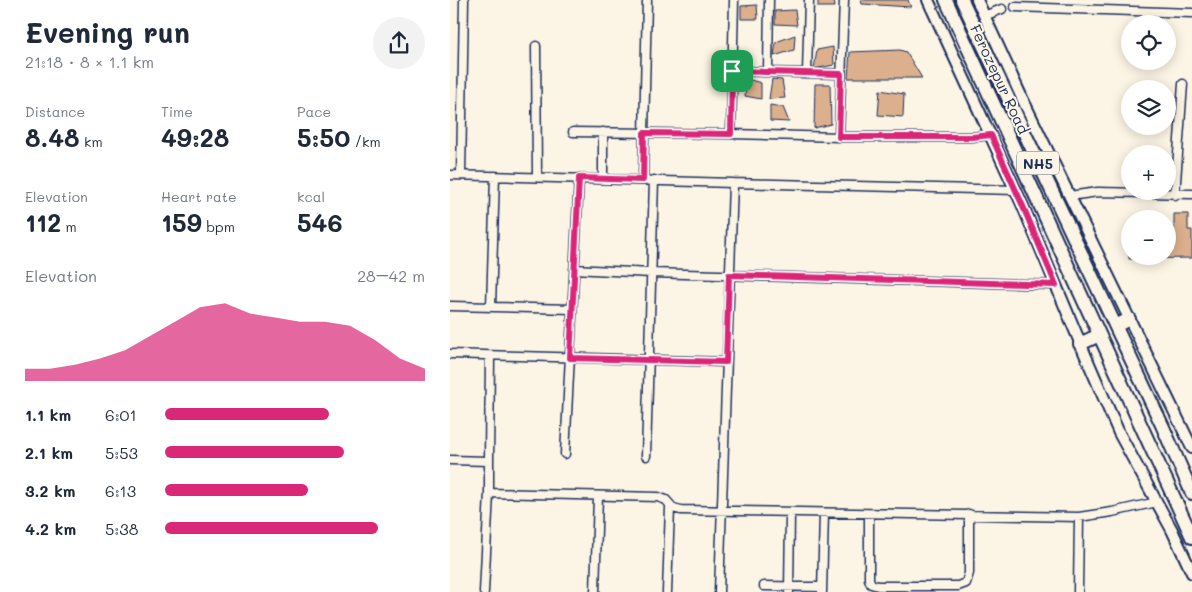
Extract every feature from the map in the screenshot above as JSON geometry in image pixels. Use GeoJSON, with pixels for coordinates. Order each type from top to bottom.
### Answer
{"type":"FeatureCollection","features":[{"type":"Feature","properties":{"kind":"highway","name":"Ferozepur Road"},"geometry":{"type":"LineString","coordinates":[[946,0],[1099,335]]}},
{"type":"Feature","properties":{"kind":"highway","name":"Ferozepur Road"},"geometry":{"type":"LineString","coordinates":[[962,0],[1116,326]]}},
{"type":"Feature","properties":{"kind":"highway"},"geometry":{"type":"LineString","coordinates":[[1116,326],[1128,319]]}},
{"type":"Feature","properties":{"kind":"highway","name":"NH5"},"geometry":{"type":"LineString","coordinates":[[1116,326],[1192,493]]}},
{"type":"Feature","properties":{"kind":"highway"},"geometry":{"type":"LineString","coordinates":[[1080,344],[1099,335]]}},
{"type":"Feature","properties":{"kind":"highway","name":"NH5"},"geometry":{"type":"LineString","coordinates":[[1099,335],[1192,537]]}},
{"type":"Feature","properties":{"kind":"main road"},"geometry":{"type":"LineString","coordinates":[[928,0],[1016,190],[1119,433],[1157,502],[1192,573]]}},
{"type":"Feature","properties":{"kind":"main road"},"geometry":{"type":"LineString","coordinates":[[977,0],[1128,319],[1192,448]]}},
{"type":"Feature","properties":{"kind":"street"},"geometry":{"type":"LineString","coordinates":[[461,175],[464,0]]}},
{"type":"Feature","properties":{"kind":"street"},"geometry":{"type":"LineString","coordinates":[[643,180],[647,0]]}},
{"type":"Feature","properties":{"kind":"street"},"geometry":{"type":"LineString","coordinates":[[731,134],[734,0]]}},
{"type":"Feature","properties":{"kind":"street"},"geometry":{"type":"LineString","coordinates":[[768,72],[770,0]]}},
{"type":"Feature","properties":{"kind":"street"},"geometry":{"type":"LineString","coordinates":[[807,73],[810,0]]}},
{"type":"Feature","properties":{"kind":"street"},"geometry":{"type":"LineString","coordinates":[[839,137],[844,0]]}},
{"type":"Feature","properties":{"kind":"street"},"geometry":{"type":"LineString","coordinates":[[1015,7],[1192,12]]}},
{"type":"Feature","properties":{"kind":"street"},"geometry":{"type":"LineString","coordinates":[[984,16],[1002,10]]}},
{"type":"Feature","properties":{"kind":"street"},"geometry":{"type":"LineString","coordinates":[[536,46],[537,177]]}},
{"type":"Feature","properties":{"kind":"street"},"geometry":{"type":"LineString","coordinates":[[732,71],[841,74]]}},
{"type":"Feature","properties":{"kind":"street"},"geometry":{"type":"LineString","coordinates":[[1176,181],[1183,84]]}},
{"type":"Feature","properties":{"kind":"street"},"geometry":{"type":"LineString","coordinates":[[573,132],[839,137],[972,137],[991,135]]}},
{"type":"Feature","properties":{"kind":"street"},"geometry":{"type":"LineString","coordinates":[[603,132],[603,179]]}},
{"type":"Feature","properties":{"kind":"street"},"geometry":{"type":"LineString","coordinates":[[450,175],[1016,190]]}},
{"type":"Feature","properties":{"kind":"street"},"geometry":{"type":"LineString","coordinates":[[491,307],[495,176]]}},
{"type":"Feature","properties":{"kind":"street"},"geometry":{"type":"LineString","coordinates":[[565,454],[579,178]]}},
{"type":"Feature","properties":{"kind":"street"},"geometry":{"type":"LineString","coordinates":[[646,456],[654,180]]}},
{"type":"Feature","properties":{"kind":"street"},"geometry":{"type":"LineString","coordinates":[[718,592],[733,183]]}},
{"type":"Feature","properties":{"kind":"street"},"geometry":{"type":"LineString","coordinates":[[1069,196],[1098,192],[1121,193]]}},
{"type":"Feature","properties":{"kind":"street"},"geometry":{"type":"LineString","coordinates":[[1176,195],[1192,194]]}},
{"type":"Feature","properties":{"kind":"street"},"geometry":{"type":"LineString","coordinates":[[574,269],[1056,285]]}},
{"type":"Feature","properties":{"kind":"street"},"geometry":{"type":"LineString","coordinates":[[450,306],[572,309]]}},
{"type":"Feature","properties":{"kind":"street"},"geometry":{"type":"LineString","coordinates":[[450,354],[726,362]]}},
{"type":"Feature","properties":{"kind":"street"},"geometry":{"type":"LineString","coordinates":[[484,592],[489,493],[490,356]]}},
{"type":"Feature","properties":{"kind":"street"},"geometry":{"type":"LineString","coordinates":[[450,460],[489,461]]}},
{"type":"Feature","properties":{"kind":"street"},"geometry":{"type":"LineString","coordinates":[[489,493],[663,498],[670,507],[681,510],[1079,517],[1157,502]]}},
{"type":"Feature","properties":{"kind":"street"},"geometry":{"type":"LineString","coordinates":[[595,592],[598,496]]}},
{"type":"Feature","properties":{"kind":"street"},"geometry":{"type":"LineString","coordinates":[[666,592],[670,507]]}},
{"type":"Feature","properties":{"kind":"street"},"geometry":{"type":"LineString","coordinates":[[789,589],[790,513]]}},
{"type":"Feature","properties":{"kind":"street"},"geometry":{"type":"LineString","coordinates":[[764,586],[822,590],[824,513]]}},
{"type":"Feature","properties":{"kind":"street"},"geometry":{"type":"LineString","coordinates":[[869,514],[869,579],[871,584],[878,589],[958,586],[966,583],[969,573],[969,514]]}},
{"type":"Feature","properties":{"kind":"street"},"geometry":{"type":"LineString","coordinates":[[1078,592],[1079,517]]}},
{"type":"Feature","properties":{"kind":"building"},"geometry":{"type":"Polygon","coordinates":[[[818,0],[834,0],[835,7],[818,7],[818,0]]]}},
{"type":"Feature","properties":{"kind":"building"},"geometry":{"type":"Polygon","coordinates":[[[861,0],[908,0],[911,7],[862,4],[861,0]]]}},
{"type":"Feature","properties":{"kind":"building"},"geometry":{"type":"Polygon","coordinates":[[[757,5],[758,19],[741,19],[741,6],[757,5]]]}},
{"type":"Feature","properties":{"kind":"building"},"geometry":{"type":"Polygon","coordinates":[[[795,10],[797,25],[775,24],[775,11],[795,10]]]}},
{"type":"Feature","properties":{"kind":"building"},"geometry":{"type":"Polygon","coordinates":[[[795,35],[794,50],[774,56],[776,42],[795,35]]]}},
{"type":"Feature","properties":{"kind":"building"},"geometry":{"type":"Polygon","coordinates":[[[833,47],[834,65],[814,69],[817,50],[833,47]]]}},
{"type":"Feature","properties":{"kind":"building"},"geometry":{"type":"Polygon","coordinates":[[[900,50],[906,52],[922,78],[848,78],[850,52],[900,50]]]}},
{"type":"Feature","properties":{"kind":"building"},"geometry":{"type":"Polygon","coordinates":[[[747,79],[761,83],[761,99],[745,96],[747,79]]]}},
{"type":"Feature","properties":{"kind":"building"},"geometry":{"type":"Polygon","coordinates":[[[772,79],[782,80],[785,98],[769,99],[772,79]]]}},
{"type":"Feature","properties":{"kind":"building"},"geometry":{"type":"Polygon","coordinates":[[[815,84],[830,84],[831,124],[814,128],[815,84]]]}},
{"type":"Feature","properties":{"kind":"building"},"geometry":{"type":"Polygon","coordinates":[[[880,90],[904,94],[903,117],[878,115],[880,90]]]}},
{"type":"Feature","properties":{"kind":"building"},"geometry":{"type":"Polygon","coordinates":[[[770,105],[783,107],[789,122],[770,121],[770,105]]]}},
{"type":"Feature","properties":{"kind":"building"},"geometry":{"type":"Polygon","coordinates":[[[1176,214],[1188,214],[1188,230],[1192,230],[1192,258],[1176,258],[1176,214]]]}},
{"type":"Feature","properties":{"kind":"route"},"geometry":{"type":"LineString","coordinates":[[732,71],[841,74],[839,137],[972,137],[991,135],[1056,285],[1040,283],[729,275],[726,362],[570,358],[579,178],[643,180],[644,133],[731,134],[732,71]]}}]}
